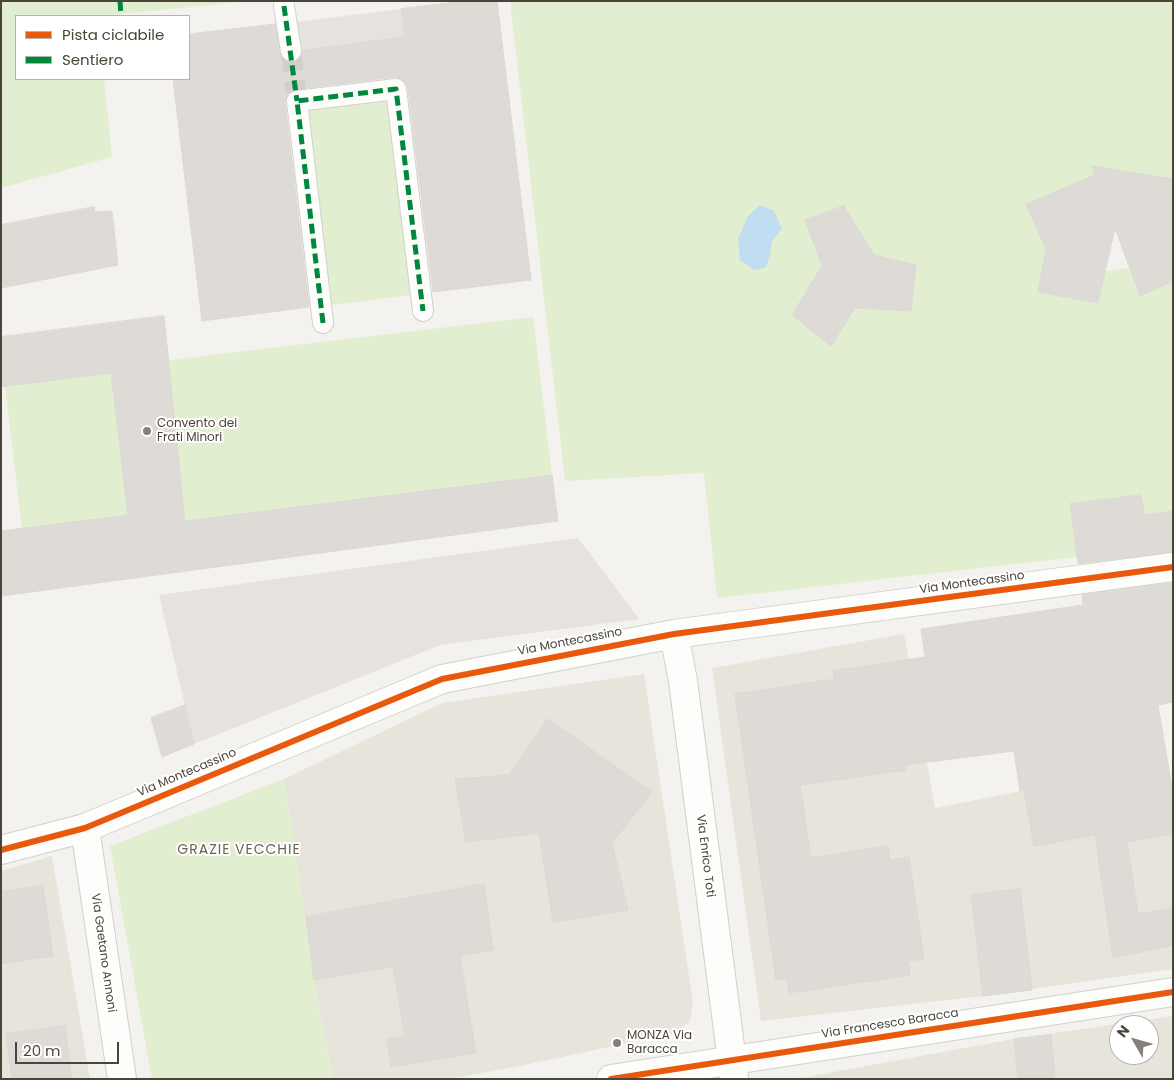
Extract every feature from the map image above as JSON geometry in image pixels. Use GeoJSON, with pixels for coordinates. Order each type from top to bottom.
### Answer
{"type":"FeatureCollection","features":[{"type":"Feature","properties":{"kind":"street"},"geometry":{"type":"LineString","coordinates":[[284,6],[291,51]]}},
{"type":"Feature","properties":{"kind":"street"},"geometry":{"type":"LineString","coordinates":[[322,323],[297,96],[396,89],[423,311]]}},
{"type":"Feature","properties":{"kind":"street","name":"Via Montecassino"},"geometry":{"type":"LineString","coordinates":[[1,850],[85,828],[442,680],[674,634],[1173,567]]}},
{"type":"Feature","properties":{"kind":"street","name":"Via Enrico Toti"},"geometry":{"type":"LineString","coordinates":[[674,634],[683,682],[732,1069]]}},
{"type":"Feature","properties":{"kind":"street","name":"Via Gaetano Annoni"},"geometry":{"type":"LineString","coordinates":[[85,828],[122,1079]]}},
{"type":"Feature","properties":{"kind":"street","name":"Via Francesco Baracca"},"geometry":{"type":"LineString","coordinates":[[611,1079],[732,1069],[1173,992]]}},
{"type":"Feature","properties":{"kind":"shaded area"},"geometry":{"type":"Polygon","coordinates":[[[401,9],[405,37],[283,52],[279,24],[401,9]]]}},
{"type":"Feature","properties":{"kind":"shaded area"},"geometry":{"type":"Polygon","coordinates":[[[578,538],[639,619],[440,645],[194,744],[159,595],[578,538]]]}},
{"type":"Feature","properties":{"kind":"shaded area"},"geometry":{"type":"Polygon","coordinates":[[[904,634],[935,808],[1021,791],[1116,776],[1127,842],[1173,834],[1173,969],[983,996],[761,1021],[712,668],[904,634]]]}},
{"type":"Feature","properties":{"kind":"shaded area"},"geometry":{"type":"Polygon","coordinates":[[[644,674],[693,1003],[690,1021],[675,1033],[449,1079],[333,1079],[314,980],[284,779],[442,703],[644,674]]]}},
{"type":"Feature","properties":{"kind":"shaded area"},"geometry":{"type":"Polygon","coordinates":[[[52,856],[90,1079],[1,1079],[1,871],[52,856]]]}},
{"type":"Feature","properties":{"kind":"shaded area"},"geometry":{"type":"Polygon","coordinates":[[[1173,1016],[1173,1079],[796,1079],[1013,1039],[1109,1025],[1109,1065],[1159,1065],[1159,1018],[1173,1016]]]}},
{"type":"Feature","properties":{"kind":"green space"},"geometry":{"type":"Polygon","coordinates":[[[1,1],[250,1],[111,15],[15,15],[15,80],[104,80],[112,157],[1,188],[1,1]]]}},
{"type":"Feature","properties":{"kind":"green space"},"geometry":{"type":"Polygon","coordinates":[[[510,1],[1173,1],[1173,179],[1082,180],[1026,204],[1046,249],[1038,292],[1098,303],[1105,271],[1129,268],[1140,296],[1173,281],[1173,511],[1145,515],[1141,495],[1070,504],[1077,557],[717,598],[704,473],[565,481],[510,1]],[[844,206],[805,220],[822,266],[792,315],[831,345],[855,308],[911,311],[916,265],[874,255],[844,206]]]}},
{"type":"Feature","properties":{"kind":"green space"},"geometry":{"type":"Polygon","coordinates":[[[402,79],[429,293],[314,307],[288,93],[402,79]]]}},
{"type":"Feature","properties":{"kind":"green space"},"geometry":{"type":"Polygon","coordinates":[[[533,317],[552,475],[185,521],[169,360],[533,317]]]}},
{"type":"Feature","properties":{"kind":"green space"},"geometry":{"type":"Polygon","coordinates":[[[111,373],[128,515],[22,529],[5,387],[111,373]]]}},
{"type":"Feature","properties":{"kind":"green space"},"geometry":{"type":"Polygon","coordinates":[[[284,779],[314,980],[333,1079],[152,1079],[110,846],[284,779]]]}},
{"type":"Feature","properties":{"kind":"water"},"geometry":{"type":"Polygon","coordinates":[[[760,205],[774,211],[782,229],[772,241],[766,267],[754,270],[740,260],[738,239],[748,216],[760,205]]]}},
{"type":"Feature","properties":{"kind":"building"},"geometry":{"type":"Polygon","coordinates":[[[464,1],[497,1],[531,280],[433,292],[408,88],[402,79],[395,77],[296,89],[288,93],[285,102],[309,307],[202,321],[173,80],[190,80],[190,34],[275,24],[282,58],[286,62],[292,63],[299,60],[303,50],[405,37],[401,9],[464,1]]]}},
{"type":"Feature","properties":{"kind":"building"},"geometry":{"type":"Polygon","coordinates":[[[1092,166],[1173,179],[1173,281],[1140,296],[1115,228],[1098,303],[1038,292],[1046,249],[1026,204],[1095,175],[1092,166]]]}},
{"type":"Feature","properties":{"kind":"building"},"geometry":{"type":"Polygon","coordinates":[[[844,206],[874,255],[916,265],[911,311],[855,308],[831,346],[792,315],[822,266],[805,220],[844,206]]]}},
{"type":"Feature","properties":{"kind":"building"},"geometry":{"type":"Polygon","coordinates":[[[94,207],[95,212],[112,211],[118,265],[1,288],[1,225],[94,207]]]}},
{"type":"Feature","properties":{"kind":"building","name":"Convento dei Frati Minori"},"geometry":{"type":"Polygon","coordinates":[[[164,316],[185,521],[552,475],[558,521],[1,596],[1,531],[128,515],[111,373],[1,387],[1,337],[164,316]]]}},
{"type":"Feature","properties":{"kind":"building"},"geometry":{"type":"Polygon","coordinates":[[[1141,495],[1145,515],[1173,511],[1173,552],[1078,564],[1070,504],[1141,495]]]}},
{"type":"Feature","properties":{"kind":"building"},"geometry":{"type":"Polygon","coordinates":[[[1173,583],[1173,702],[1158,705],[1173,793],[1173,834],[1127,842],[1138,914],[1173,908],[1173,945],[1113,958],[1095,835],[1034,846],[1024,790],[1020,791],[1014,751],[905,765],[906,770],[800,785],[811,858],[888,846],[890,860],[909,857],[924,959],[908,961],[910,975],[789,993],[787,979],[776,980],[735,694],[835,679],[833,671],[925,657],[921,629],[1083,605],[1082,595],[1173,583]]]}},
{"type":"Feature","properties":{"kind":"building"},"geometry":{"type":"Polygon","coordinates":[[[185,705],[194,744],[162,757],[151,718],[185,705]]]}},
{"type":"Feature","properties":{"kind":"building"},"geometry":{"type":"Polygon","coordinates":[[[548,719],[652,792],[612,843],[628,910],[553,922],[539,833],[466,842],[455,779],[509,775],[548,719]]]}},
{"type":"Feature","properties":{"kind":"building"},"geometry":{"type":"Polygon","coordinates":[[[484,884],[493,950],[460,956],[476,1053],[391,1067],[387,1039],[405,1036],[393,967],[314,980],[306,917],[484,884]]]}},
{"type":"Feature","properties":{"kind":"building"},"geometry":{"type":"Polygon","coordinates":[[[43,886],[53,956],[1,964],[1,892],[43,886]]]}},
{"type":"Feature","properties":{"kind":"building"},"geometry":{"type":"Polygon","coordinates":[[[1020,889],[1032,990],[983,996],[971,895],[1020,889]]]}},
{"type":"Feature","properties":{"kind":"building"},"geometry":{"type":"Polygon","coordinates":[[[65,1026],[72,1079],[12,1079],[6,1034],[65,1026]]]}},
{"type":"Feature","properties":{"kind":"building"},"geometry":{"type":"Polygon","coordinates":[[[1051,1035],[1055,1079],[1018,1079],[1014,1039],[1051,1035]]]}},
{"type":"Feature","properties":{"kind":"tunnel"},"geometry":{"type":"LineString","coordinates":[[291,51],[296,92]]}},
{"type":"Feature","properties":{"kind":"marked path"},"geometry":{"type":"LineString","coordinates":[[120,1],[121,15]]}},
{"type":"Feature","properties":{"kind":"marked path"},"geometry":{"type":"LineString","coordinates":[[284,6],[297,101]]}},
{"type":"Feature","properties":{"kind":"marked path"},"geometry":{"type":"LineString","coordinates":[[323,323],[297,101],[396,89],[423,311]]}},
{"type":"Feature","properties":{"kind":"cycle path"},"geometry":{"type":"LineString","coordinates":[[1,850],[85,828],[442,679],[674,634],[1173,567]]}},
{"type":"Feature","properties":{"kind":"cycle path"},"geometry":{"type":"LineString","coordinates":[[611,1079],[1173,992]]}},
{"type":"Feature","properties":{"kind":"place","name":"Convento dei Frati Minori"},"geometry":{"type":"Point","coordinates":[147,431]}},
{"type":"Feature","properties":{"kind":"place","name":"MONZA Via Baracca"},"geometry":{"type":"Point","coordinates":[617,1043]}},
{"type":"Feature","properties":{"kind":"district","name":"GRAZIE VECCHIE"},"geometry":{"type":"Point","coordinates":[239,850]}}]}
